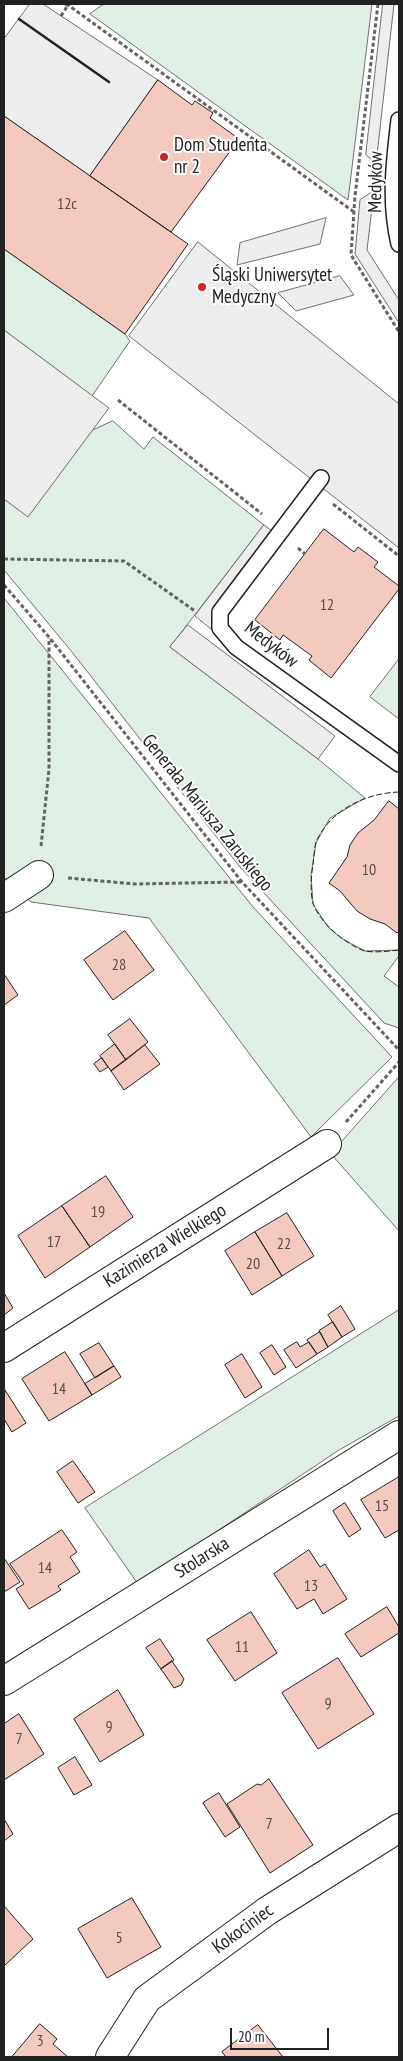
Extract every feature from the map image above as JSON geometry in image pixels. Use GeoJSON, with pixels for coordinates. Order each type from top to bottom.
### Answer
{"type":"FeatureCollection","features":[{"type":"Feature","properties":{"kind":"street"},"geometry":{"type":"LineString","coordinates":[[4,898],[39,875]]}},
{"type":"Feature","properties":{"kind":"street","name":"Kazimierza Wielkiego"},"geometry":{"type":"LineString","coordinates":[[4,1348],[327,1144]]}},
{"type":"Feature","properties":{"kind":"street","name":"Stolarska"},"geometry":{"type":"LineString","coordinates":[[4,1681],[399,1434]]}},
{"type":"Feature","properties":{"kind":"street","name":"Kokociniec"},"geometry":{"type":"LineString","coordinates":[[110,2057],[147,1999],[267,1911],[392,1830],[399,1828]]}},
{"type":"Feature","properties":{"kind":"lane","name":"Medyków"},"geometry":{"type":"LineString","coordinates":[[399,120],[392,179],[392,211],[399,243]]}},
{"type":"Feature","properties":{"kind":"lane","name":"Medyków"},"geometry":{"type":"LineString","coordinates":[[321,478],[220,612],[220,628],[236,647],[399,764]]}},
{"type":"Feature","properties":{"kind":"path"},"geometry":{"type":"LineString","coordinates":[[61,16],[68,4],[354,212]]}},
{"type":"Feature","properties":{"kind":"path"},"geometry":{"type":"LineString","coordinates":[[378,4],[350,255],[399,332]]}},
{"type":"Feature","properties":{"kind":"path"},"geometry":{"type":"LineString","coordinates":[[118,400],[268,518]]}},
{"type":"Feature","properties":{"kind":"path"},"geometry":{"type":"LineString","coordinates":[[325,506],[334,504],[399,556]]}},
{"type":"Feature","properties":{"kind":"path"},"geometry":{"type":"LineString","coordinates":[[4,559],[124,561],[220,628]]}},
{"type":"Feature","properties":{"kind":"path","name":"Generała Mariusza Zaruskiego"},"geometry":{"type":"LineString","coordinates":[[4,585],[49,637],[242,882],[399,1050]]}},
{"type":"Feature","properties":{"kind":"path"},"geometry":{"type":"LineString","coordinates":[[49,637],[49,769],[39,875],[135,884],[242,882]]}},
{"type":"Feature","properties":{"kind":"path"},"geometry":{"type":"LineString","coordinates":[[327,1144],[399,1062]]}},
{"type":"Feature","properties":{"kind":"green space"},"geometry":{"type":"Polygon","coordinates":[[[104,4],[372,4],[348,200],[90,14],[104,4]]]}},
{"type":"Feature","properties":{"kind":"green space"},"geometry":{"type":"Polygon","coordinates":[[[4,249],[125,334],[130,341],[92,396],[4,330],[4,249]]]}},
{"type":"Feature","properties":{"kind":"green space"},"geometry":{"type":"Polygon","coordinates":[[[113,421],[144,449],[153,437],[264,525],[170,647],[318,759],[365,798],[330,818],[316,843],[311,875],[313,904],[328,927],[341,938],[365,951],[399,950],[399,956],[384,976],[399,987],[399,1028],[384,1023],[240,867],[72,652],[4,570],[4,499],[28,516],[91,431],[113,421]]]}},
{"type":"Feature","properties":{"kind":"green space"},"geometry":{"type":"Polygon","coordinates":[[[4,598],[253,907],[392,1057],[311,1137],[149,918],[31,902],[4,877],[4,598]]]}},
{"type":"Feature","properties":{"kind":"green space"},"geometry":{"type":"Polygon","coordinates":[[[399,659],[399,719],[370,697],[399,659]]]}},
{"type":"Feature","properties":{"kind":"green space"},"geometry":{"type":"Polygon","coordinates":[[[399,1077],[399,1231],[331,1154],[399,1077]]]}},
{"type":"Feature","properties":{"kind":"green space"},"geometry":{"type":"Polygon","coordinates":[[[399,1310],[399,1416],[339,1450],[138,1584],[85,1508],[399,1310]]]}},
{"type":"Feature","properties":{"kind":"shaded area"},"geometry":{"type":"Polygon","coordinates":[[[30,4],[43,4],[158,80],[90,176],[4,116],[4,39],[30,4]]]}},
{"type":"Feature","properties":{"kind":"shaded area"},"geometry":{"type":"Polygon","coordinates":[[[383,4],[394,4],[376,164],[366,155],[383,4]]]}},
{"type":"Feature","properties":{"kind":"shaded area"},"geometry":{"type":"Polygon","coordinates":[[[374,191],[367,250],[399,300],[399,323],[355,254],[360,200],[374,191]]]}},
{"type":"Feature","properties":{"kind":"shaded area"},"geometry":{"type":"Polygon","coordinates":[[[326,218],[320,244],[237,265],[240,243],[326,218]]]}},
{"type":"Feature","properties":{"kind":"shaded area"},"geometry":{"type":"Polygon","coordinates":[[[198,242],[399,404],[399,548],[129,336],[198,242]]]}},
{"type":"Feature","properties":{"kind":"shaded area"},"geometry":{"type":"Polygon","coordinates":[[[340,276],[354,295],[296,311],[278,293],[340,276]]]}},
{"type":"Feature","properties":{"kind":"shaded area"},"geometry":{"type":"Polygon","coordinates":[[[4,330],[109,408],[28,517],[4,499],[4,330]]]}},
{"type":"Feature","properties":{"kind":"shaded area"},"geometry":{"type":"Polygon","coordinates":[[[264,525],[280,537],[211,629],[195,616],[264,525]]]}},
{"type":"Feature","properties":{"kind":"shaded area"},"geometry":{"type":"Polygon","coordinates":[[[188,625],[335,736],[318,759],[170,647],[188,625]]]}},
{"type":"Feature","properties":{"kind":"building","name":"Dom Studenta nr 2"},"geometry":{"type":"Polygon","coordinates":[[[158,80],[192,105],[195,101],[213,113],[210,118],[239,139],[171,232],[90,176],[158,80]]]}},
{"type":"Feature","properties":{"kind":"building"},"geometry":{"type":"Polygon","coordinates":[[[4,116],[188,244],[125,334],[4,249],[4,116]]]}},
{"type":"Feature","properties":{"kind":"building"},"geometry":{"type":"Polygon","coordinates":[[[324,529],[354,552],[358,547],[378,562],[374,567],[399,586],[399,589],[331,678],[309,660],[312,656],[283,635],[280,640],[255,620],[324,529]]]}},
{"type":"Feature","properties":{"kind":"building"},"geometry":{"type":"Polygon","coordinates":[[[389,801],[399,809],[399,931],[397,933],[385,924],[370,919],[357,911],[340,891],[329,883],[347,857],[350,845],[358,833],[374,820],[389,801]]]}},
{"type":"Feature","properties":{"kind":"building"},"geometry":{"type":"Polygon","coordinates":[[[125,931],[154,970],[113,1000],[84,960],[125,931]]]}},
{"type":"Feature","properties":{"kind":"building"},"geometry":{"type":"Polygon","coordinates":[[[4,974],[18,995],[4,1005],[4,974]]]}},
{"type":"Feature","properties":{"kind":"building"},"geometry":{"type":"Polygon","coordinates":[[[130,1019],[148,1042],[126,1060],[108,1035],[130,1019]]]}},
{"type":"Feature","properties":{"kind":"building"},"geometry":{"type":"Polygon","coordinates":[[[115,1044],[126,1060],[111,1071],[100,1056],[115,1044]]]}},
{"type":"Feature","properties":{"kind":"building"},"geometry":{"type":"Polygon","coordinates":[[[145,1045],[160,1064],[124,1090],[111,1071],[145,1045]]]}},
{"type":"Feature","properties":{"kind":"building"},"geometry":{"type":"Polygon","coordinates":[[[102,1058],[108,1067],[100,1072],[94,1064],[102,1058]]]}},
{"type":"Feature","properties":{"kind":"building"},"geometry":{"type":"Polygon","coordinates":[[[106,1176],[133,1217],[90,1247],[62,1206],[106,1176]]]}},
{"type":"Feature","properties":{"kind":"building"},"geometry":{"type":"Polygon","coordinates":[[[62,1206],[90,1247],[45,1278],[18,1236],[62,1206]]]}},
{"type":"Feature","properties":{"kind":"building"},"geometry":{"type":"Polygon","coordinates":[[[287,1213],[314,1256],[282,1276],[255,1232],[287,1213]]]}},
{"type":"Feature","properties":{"kind":"building"},"geometry":{"type":"Polygon","coordinates":[[[255,1232],[282,1276],[252,1295],[225,1251],[255,1232]]]}},
{"type":"Feature","properties":{"kind":"building"},"geometry":{"type":"Polygon","coordinates":[[[4,1293],[13,1308],[4,1315],[4,1293]]]}},
{"type":"Feature","properties":{"kind":"building"},"geometry":{"type":"Polygon","coordinates":[[[341,1306],[355,1329],[342,1337],[328,1315],[341,1306]]]}},
{"type":"Feature","properties":{"kind":"building"},"geometry":{"type":"Polygon","coordinates":[[[333,1322],[342,1337],[328,1347],[319,1331],[333,1322]]]}},
{"type":"Feature","properties":{"kind":"building"},"geometry":{"type":"Polygon","coordinates":[[[320,1332],[328,1347],[317,1354],[307,1340],[320,1332]]]}},
{"type":"Feature","properties":{"kind":"building"},"geometry":{"type":"Polygon","coordinates":[[[297,1342],[300,1347],[309,1342],[317,1354],[296,1368],[284,1350],[297,1342]]]}},
{"type":"Feature","properties":{"kind":"building"},"geometry":{"type":"Polygon","coordinates":[[[99,1343],[114,1366],[95,1378],[80,1354],[99,1343]]]}},
{"type":"Feature","properties":{"kind":"building"},"geometry":{"type":"Polygon","coordinates":[[[272,1345],[286,1367],[274,1375],[260,1353],[272,1345]]]}},
{"type":"Feature","properties":{"kind":"building"},"geometry":{"type":"Polygon","coordinates":[[[65,1352],[92,1395],[49,1421],[22,1379],[65,1352]]]}},
{"type":"Feature","properties":{"kind":"building"},"geometry":{"type":"Polygon","coordinates":[[[242,1354],[262,1387],[245,1398],[225,1365],[242,1354]]]}},
{"type":"Feature","properties":{"kind":"building"},"geometry":{"type":"Polygon","coordinates":[[[114,1366],[121,1377],[92,1395],[85,1384],[114,1366]]]}},
{"type":"Feature","properties":{"kind":"building"},"geometry":{"type":"Polygon","coordinates":[[[5,1390],[26,1423],[12,1432],[4,1419],[5,1390]]]}},
{"type":"Feature","properties":{"kind":"building"},"geometry":{"type":"Polygon","coordinates":[[[73,1461],[95,1492],[78,1503],[57,1472],[73,1461]]]}},
{"type":"Feature","properties":{"kind":"building"},"geometry":{"type":"Polygon","coordinates":[[[399,1477],[399,1530],[385,1538],[361,1500],[399,1477]]]}},
{"type":"Feature","properties":{"kind":"building"},"geometry":{"type":"Polygon","coordinates":[[[345,1503],[361,1529],[349,1537],[333,1511],[345,1503]]]}},
{"type":"Feature","properties":{"kind":"building"},"geometry":{"type":"Polygon","coordinates":[[[62,1530],[77,1552],[70,1557],[80,1572],[58,1586],[61,1590],[29,1609],[16,1589],[24,1584],[10,1564],[62,1530]]]}},
{"type":"Feature","properties":{"kind":"building"},"geometry":{"type":"Polygon","coordinates":[[[309,1550],[320,1567],[325,1564],[347,1599],[323,1614],[314,1599],[297,1609],[274,1574],[309,1550]]]}},
{"type":"Feature","properties":{"kind":"building"},"geometry":{"type":"Polygon","coordinates":[[[4,1558],[20,1582],[4,1592],[4,1558]]]}},
{"type":"Feature","properties":{"kind":"building"},"geometry":{"type":"Polygon","coordinates":[[[387,1607],[399,1627],[399,1633],[361,1657],[345,1634],[387,1607]]]}},
{"type":"Feature","properties":{"kind":"building"},"geometry":{"type":"Polygon","coordinates":[[[251,1612],[277,1653],[235,1681],[207,1640],[251,1612]]]}},
{"type":"Feature","properties":{"kind":"building"},"geometry":{"type":"Polygon","coordinates":[[[160,1639],[174,1660],[161,1669],[146,1648],[160,1639]]]}},
{"type":"Feature","properties":{"kind":"building"},"geometry":{"type":"Polygon","coordinates":[[[338,1658],[374,1714],[318,1749],[282,1693],[338,1658]]]}},
{"type":"Feature","properties":{"kind":"building"},"geometry":{"type":"Polygon","coordinates":[[[172,1661],[184,1679],[181,1685],[174,1688],[161,1669],[172,1661]]]}},
{"type":"Feature","properties":{"kind":"building"},"geometry":{"type":"Polygon","coordinates":[[[118,1690],[144,1735],[100,1762],[74,1719],[118,1690]]]}},
{"type":"Feature","properties":{"kind":"building"},"geometry":{"type":"Polygon","coordinates":[[[19,1714],[44,1754],[4,1780],[4,1724],[19,1714]]]}},
{"type":"Feature","properties":{"kind":"building"},"geometry":{"type":"Polygon","coordinates":[[[75,1757],[92,1785],[74,1795],[58,1768],[75,1757]]]}},
{"type":"Feature","properties":{"kind":"building"},"geometry":{"type":"Polygon","coordinates":[[[269,1779],[313,1845],[270,1873],[227,1804],[257,1784],[261,1785],[269,1779]]]}},
{"type":"Feature","properties":{"kind":"building"},"geometry":{"type":"Polygon","coordinates":[[[219,1793],[240,1827],[225,1837],[203,1803],[219,1793]]]}},
{"type":"Feature","properties":{"kind":"building"},"geometry":{"type":"Polygon","coordinates":[[[4,1819],[13,1834],[4,1841],[4,1819]]]}},
{"type":"Feature","properties":{"kind":"building"},"geometry":{"type":"Polygon","coordinates":[[[132,1898],[161,1947],[107,1978],[78,1929],[132,1898]]]}},
{"type":"Feature","properties":{"kind":"building"},"geometry":{"type":"Polygon","coordinates":[[[4,1906],[33,1939],[4,1966],[4,1906]]]}},
{"type":"Feature","properties":{"kind":"building"},"geometry":{"type":"Polygon","coordinates":[[[40,2024],[57,2039],[53,2044],[68,2057],[12,2057],[40,2024]]]}},
{"type":"Feature","properties":{"kind":"building"},"geometry":{"type":"Polygon","coordinates":[[[258,2025],[283,2057],[226,2057],[222,2052],[258,2025]]]}},
{"type":"Feature","properties":{"kind":"fence"},"geometry":{"type":"LineString","coordinates":[[399,792],[374,796],[350,805],[330,821],[316,842],[311,884],[312,899],[316,910],[334,932],[350,944],[365,951],[399,950]]}},
{"type":"Feature","properties":{"kind":"wall"},"geometry":{"type":"LineString","coordinates":[[19,19],[109,82]]}},
{"type":"Feature","properties":{"kind":"place","name":"Dom Studenta nr 2"},"geometry":{"type":"Point","coordinates":[164,157]}},
{"type":"Feature","properties":{"kind":"place","name":"Śląski Uniwersytet Medyczny"},"geometry":{"type":"Point","coordinates":[202,287]}}]}
